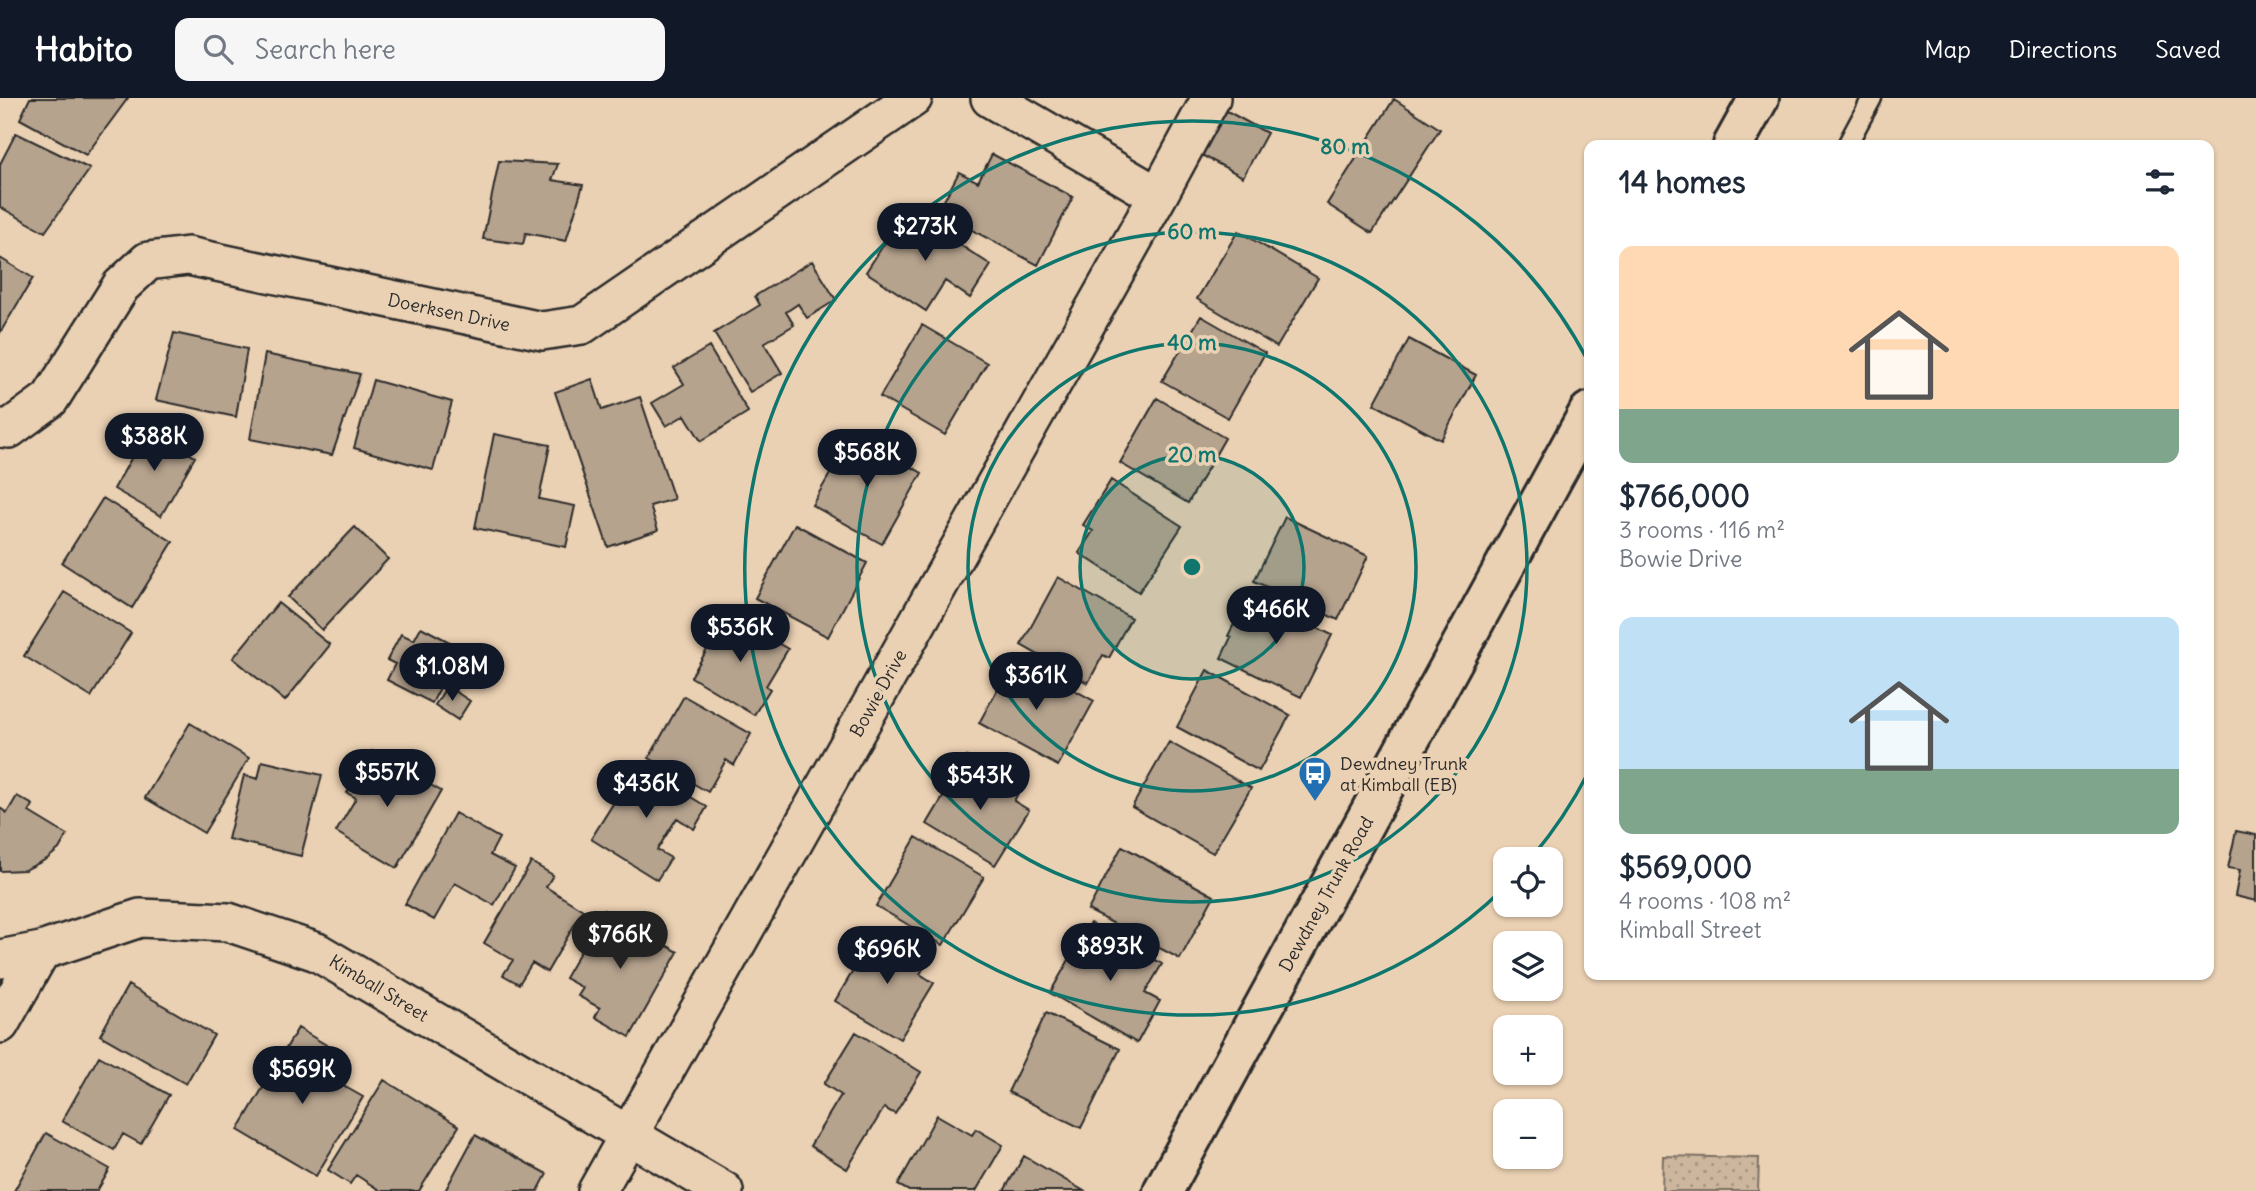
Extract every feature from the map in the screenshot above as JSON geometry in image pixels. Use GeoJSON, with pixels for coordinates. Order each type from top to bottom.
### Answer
{"type":"FeatureCollection","features":[{"type":"Feature","properties":{"kind":"main road"},"geometry":{"type":"LineString","coordinates":[[1736,140],[1759,98]]}},
{"type":"Feature","properties":{"kind":"main road","name":"Dewdney Trunk Road"},"geometry":{"type":"LineString","coordinates":[[1163,1191],[1584,421]]}},
{"type":"Feature","properties":{"kind":"street","name":"Doerksen Drive"},"geometry":{"type":"LineString","coordinates":[[0,428],[9,429],[50,399],[121,285],[148,261],[188,256],[542,331],[582,325],[913,98]]}},
{"type":"Feature","properties":{"kind":"street"},"geometry":{"type":"LineString","coordinates":[[990,98],[1158,196]]}},
{"type":"Feature","properties":{"kind":"street","name":"Bowie Drive"},"geometry":{"type":"LineString","coordinates":[[597,1191],[1212,98]]}},
{"type":"Feature","properties":{"kind":"street","name":"Kimball Street"},"geometry":{"type":"LineString","coordinates":[[0,959],[41,951],[140,918],[228,922],[317,952],[724,1191]]}},
{"type":"Feature","properties":{"kind":"street"},"geometry":{"type":"LineString","coordinates":[[0,1024],[41,951]]}},
{"type":"Feature","properties":{"kind":"lane"},"geometry":{"type":"LineString","coordinates":[[1850,140],[1872,98]]}},
{"type":"Feature","properties":{"kind":"shaded area"},"geometry":{"type":"Polygon","coordinates":[[[1663,1156],[1759,1158],[1758,1191],[1662,1191],[1663,1156]]]}},
{"type":"Feature","properties":{"kind":"building"},"geometry":{"type":"Polygon","coordinates":[[[30,98],[128,98],[86,155],[20,119],[30,98]]]}},
{"type":"Feature","properties":{"kind":"building"},"geometry":{"type":"Polygon","coordinates":[[[1394,99],[1440,129],[1372,233],[1327,204],[1394,99]]]}},
{"type":"Feature","properties":{"kind":"building"},"geometry":{"type":"Polygon","coordinates":[[[1216,105],[1267,133],[1243,177],[1192,150],[1216,105]]]}},
{"type":"Feature","properties":{"kind":"building"},"geometry":{"type":"Polygon","coordinates":[[[16,133],[90,169],[45,232],[0,207],[0,164],[16,133]]]}},
{"type":"Feature","properties":{"kind":"building"},"geometry":{"type":"Polygon","coordinates":[[[992,154],[1073,197],[1038,265],[938,212],[959,172],[978,182],[992,154]]]}},
{"type":"Feature","properties":{"kind":"building"},"geometry":{"type":"Polygon","coordinates":[[[499,161],[558,164],[552,180],[583,185],[566,241],[526,233],[523,244],[483,239],[499,161]]]}},
{"type":"Feature","properties":{"kind":"building"},"geometry":{"type":"Polygon","coordinates":[[[906,210],[991,265],[970,298],[945,281],[926,311],[866,272],[906,210]]]}},
{"type":"Feature","properties":{"kind":"building"},"geometry":{"type":"Polygon","coordinates":[[[1238,231],[1318,278],[1277,347],[1197,299],[1238,231]]]}},
{"type":"Feature","properties":{"kind":"building"},"geometry":{"type":"Polygon","coordinates":[[[0,258],[33,278],[0,333],[0,258]]]}},
{"type":"Feature","properties":{"kind":"building"},"geometry":{"type":"Polygon","coordinates":[[[812,261],[836,300],[807,318],[798,304],[786,312],[794,325],[764,343],[782,373],[750,392],[714,333],[760,305],[755,296],[812,261]]]}},
{"type":"Feature","properties":{"kind":"building"},"geometry":{"type":"Polygon","coordinates":[[[1201,316],[1265,353],[1228,418],[1162,381],[1201,316]]]}},
{"type":"Feature","properties":{"kind":"building"},"geometry":{"type":"Polygon","coordinates":[[[922,325],[987,363],[945,435],[880,397],[922,325]]]}},
{"type":"Feature","properties":{"kind":"building"},"geometry":{"type":"Polygon","coordinates":[[[174,333],[247,349],[236,417],[156,400],[174,333]]]}},
{"type":"Feature","properties":{"kind":"building"},"geometry":{"type":"Polygon","coordinates":[[[1409,339],[1476,375],[1441,440],[1374,404],[1409,339]]]}},
{"type":"Feature","properties":{"kind":"building"},"geometry":{"type":"Polygon","coordinates":[[[709,347],[748,412],[701,441],[685,415],[666,426],[652,403],[684,384],[674,368],[709,347]]]}},
{"type":"Feature","properties":{"kind":"building"},"geometry":{"type":"Polygon","coordinates":[[[265,354],[360,374],[332,455],[250,439],[265,354]]]}},
{"type":"Feature","properties":{"kind":"building"},"geometry":{"type":"Polygon","coordinates":[[[592,379],[602,410],[640,397],[674,499],[650,506],[658,530],[608,547],[555,392],[592,379]]]}},
{"type":"Feature","properties":{"kind":"building"},"geometry":{"type":"Polygon","coordinates":[[[373,380],[452,402],[433,470],[354,448],[373,380]]]}},
{"type":"Feature","properties":{"kind":"building"},"geometry":{"type":"Polygon","coordinates":[[[1157,398],[1225,438],[1188,503],[1120,463],[1157,398]]]}},
{"type":"Feature","properties":{"kind":"building"},"geometry":{"type":"Polygon","coordinates":[[[147,430],[195,457],[161,516],[114,489],[147,430]]]}},
{"type":"Feature","properties":{"kind":"building"},"geometry":{"type":"Polygon","coordinates":[[[494,434],[550,445],[539,499],[575,506],[566,547],[475,528],[494,434]]]}},
{"type":"Feature","properties":{"kind":"building"},"geometry":{"type":"Polygon","coordinates":[[[853,434],[922,473],[882,544],[812,505],[853,434]]]}},
{"type":"Feature","properties":{"kind":"building"},"geometry":{"type":"Polygon","coordinates":[[[1111,480],[1182,526],[1139,592],[1079,553],[1093,531],[1083,525],[1111,480]]]}},
{"type":"Feature","properties":{"kind":"building"},"geometry":{"type":"Polygon","coordinates":[[[103,498],[173,542],[132,608],[62,563],[103,498]]]}},
{"type":"Feature","properties":{"kind":"building"},"geometry":{"type":"Polygon","coordinates":[[[1285,517],[1368,556],[1338,620],[1254,581],[1285,517]]]}},
{"type":"Feature","properties":{"kind":"building"},"geometry":{"type":"Polygon","coordinates":[[[795,524],[867,563],[828,637],[755,598],[795,524]]]}},
{"type":"Feature","properties":{"kind":"building"},"geometry":{"type":"Polygon","coordinates":[[[355,527],[388,559],[322,630],[288,597],[355,527]]]}},
{"type":"Feature","properties":{"kind":"building"},"geometry":{"type":"Polygon","coordinates":[[[1058,577],[1131,618],[1109,658],[1103,655],[1088,683],[1021,645],[1058,577]]]}},
{"type":"Feature","properties":{"kind":"building"},"geometry":{"type":"Polygon","coordinates":[[[64,592],[131,633],[91,697],[24,656],[64,592]]]}},
{"type":"Feature","properties":{"kind":"building"},"geometry":{"type":"Polygon","coordinates":[[[1249,594],[1332,635],[1301,697],[1221,658],[1231,637],[1228,636],[1249,594]]]}},
{"type":"Feature","properties":{"kind":"building"},"geometry":{"type":"Polygon","coordinates":[[[278,603],[330,645],[285,701],[233,658],[278,603]]]}},
{"type":"Feature","properties":{"kind":"building"},"geometry":{"type":"Polygon","coordinates":[[[728,614],[788,649],[766,686],[770,689],[754,715],[691,677],[728,614]]]}},
{"type":"Feature","properties":{"kind":"building"},"geometry":{"type":"Polygon","coordinates":[[[421,627],[461,648],[432,703],[387,680],[395,664],[387,660],[401,634],[414,640],[421,627]]]}},
{"type":"Feature","properties":{"kind":"building"},"geometry":{"type":"Polygon","coordinates":[[[1015,657],[1094,701],[1058,766],[979,723],[1015,657]]]}},
{"type":"Feature","properties":{"kind":"building"},"geometry":{"type":"Polygon","coordinates":[[[1207,670],[1290,715],[1259,771],[1177,727],[1207,670]]]}},
{"type":"Feature","properties":{"kind":"building"},"geometry":{"type":"Polygon","coordinates":[[[447,686],[470,701],[458,720],[435,705],[447,686]]]}},
{"type":"Feature","properties":{"kind":"building"},"geometry":{"type":"Polygon","coordinates":[[[684,696],[751,734],[734,765],[726,760],[708,792],[649,758],[684,696]]]}},
{"type":"Feature","properties":{"kind":"building"},"geometry":{"type":"Polygon","coordinates":[[[190,723],[249,758],[204,833],[145,798],[190,723]]]}},
{"type":"Feature","properties":{"kind":"building"},"geometry":{"type":"Polygon","coordinates":[[[1169,742],[1251,788],[1213,853],[1132,807],[1169,742]]]}},
{"type":"Feature","properties":{"kind":"building"},"geometry":{"type":"Polygon","coordinates":[[[372,751],[441,791],[397,868],[336,832],[356,798],[347,793],[372,751]]]}},
{"type":"Feature","properties":{"kind":"building"},"geometry":{"type":"Polygon","coordinates":[[[967,757],[1020,789],[1014,801],[1029,810],[995,865],[927,824],[967,757]]]}},
{"type":"Feature","properties":{"kind":"building"},"geometry":{"type":"Polygon","coordinates":[[[262,761],[322,775],[301,856],[228,839],[244,775],[258,779],[262,761]]]}},
{"type":"Feature","properties":{"kind":"building"},"geometry":{"type":"Polygon","coordinates":[[[638,764],[707,807],[694,829],[677,818],[657,850],[671,858],[657,880],[591,839],[638,764]]]}},
{"type":"Feature","properties":{"kind":"building"},"geometry":{"type":"Polygon","coordinates":[[[17,796],[33,805],[29,812],[67,835],[59,849],[47,859],[25,870],[0,871],[0,808],[7,813],[17,796]]]}},
{"type":"Feature","properties":{"kind":"building"},"geometry":{"type":"Polygon","coordinates":[[[455,813],[499,838],[490,855],[515,868],[494,905],[455,883],[434,920],[405,904],[455,813]]]}},
{"type":"Feature","properties":{"kind":"building"},"geometry":{"type":"Polygon","coordinates":[[[2236,831],[2256,835],[2256,901],[2235,896],[2240,870],[2228,868],[2236,831]]]}},
{"type":"Feature","properties":{"kind":"building"},"geometry":{"type":"Polygon","coordinates":[[[916,837],[984,877],[943,945],[876,906],[916,837]]]}},
{"type":"Feature","properties":{"kind":"building"},"geometry":{"type":"Polygon","coordinates":[[[1122,846],[1214,896],[1180,959],[1088,910],[1122,846]]]}},
{"type":"Feature","properties":{"kind":"building"},"geometry":{"type":"Polygon","coordinates":[[[531,862],[553,875],[546,887],[583,910],[547,972],[532,963],[519,984],[503,975],[513,960],[484,943],[531,862]]]}},
{"type":"Feature","properties":{"kind":"building"},"geometry":{"type":"Polygon","coordinates":[[[604,910],[678,952],[630,1037],[595,1017],[600,1008],[578,996],[583,988],[565,978],[604,910]]]}},
{"type":"Feature","properties":{"kind":"building"},"geometry":{"type":"Polygon","coordinates":[[[1090,923],[1162,964],[1145,993],[1160,1001],[1137,1043],[1050,993],[1090,923]]]}},
{"type":"Feature","properties":{"kind":"building"},"geometry":{"type":"Polygon","coordinates":[[[877,931],[927,962],[920,974],[934,983],[900,1039],[835,1001],[877,931]]]}},
{"type":"Feature","properties":{"kind":"building"},"geometry":{"type":"Polygon","coordinates":[[[128,985],[214,1035],[186,1084],[100,1035],[128,985]]]}},
{"type":"Feature","properties":{"kind":"building"},"geometry":{"type":"Polygon","coordinates":[[[1046,1013],[1120,1049],[1081,1128],[1008,1092],[1046,1013]]]}},
{"type":"Feature","properties":{"kind":"building"},"geometry":{"type":"Polygon","coordinates":[[[298,1028],[338,1052],[324,1075],[363,1097],[316,1176],[238,1130],[298,1028]]]}},
{"type":"Feature","properties":{"kind":"building"},"geometry":{"type":"Polygon","coordinates":[[[856,1032],[921,1072],[895,1114],[884,1108],[847,1169],[810,1146],[841,1095],[824,1084],[856,1032]]]}},
{"type":"Feature","properties":{"kind":"building"},"geometry":{"type":"Polygon","coordinates":[[[99,1056],[169,1095],[141,1144],[123,1134],[114,1150],[62,1121],[99,1056]]]}},
{"type":"Feature","properties":{"kind":"building"},"geometry":{"type":"Polygon","coordinates":[[[384,1080],[459,1126],[419,1191],[381,1191],[356,1175],[350,1184],[328,1170],[384,1080]]]}},
{"type":"Feature","properties":{"kind":"building"},"geometry":{"type":"Polygon","coordinates":[[[937,1115],[972,1135],[976,1129],[1003,1145],[976,1191],[909,1191],[898,1185],[937,1115]]]}},
{"type":"Feature","properties":{"kind":"building"},"geometry":{"type":"Polygon","coordinates":[[[46,1133],[110,1169],[97,1191],[14,1191],[46,1133]]]}},
{"type":"Feature","properties":{"kind":"building"},"geometry":{"type":"Polygon","coordinates":[[[475,1135],[547,1174],[538,1191],[445,1191],[475,1135]]]}},
{"type":"Feature","properties":{"kind":"building"},"geometry":{"type":"Polygon","coordinates":[[[1024,1156],[1084,1191],[1004,1191],[1024,1156]]]}},
{"type":"Feature","properties":{"kind":"place","name":"Dewdney Trunk at Kimball (EB)"},"geometry":{"type":"Point","coordinates":[1315,803]}}]}
